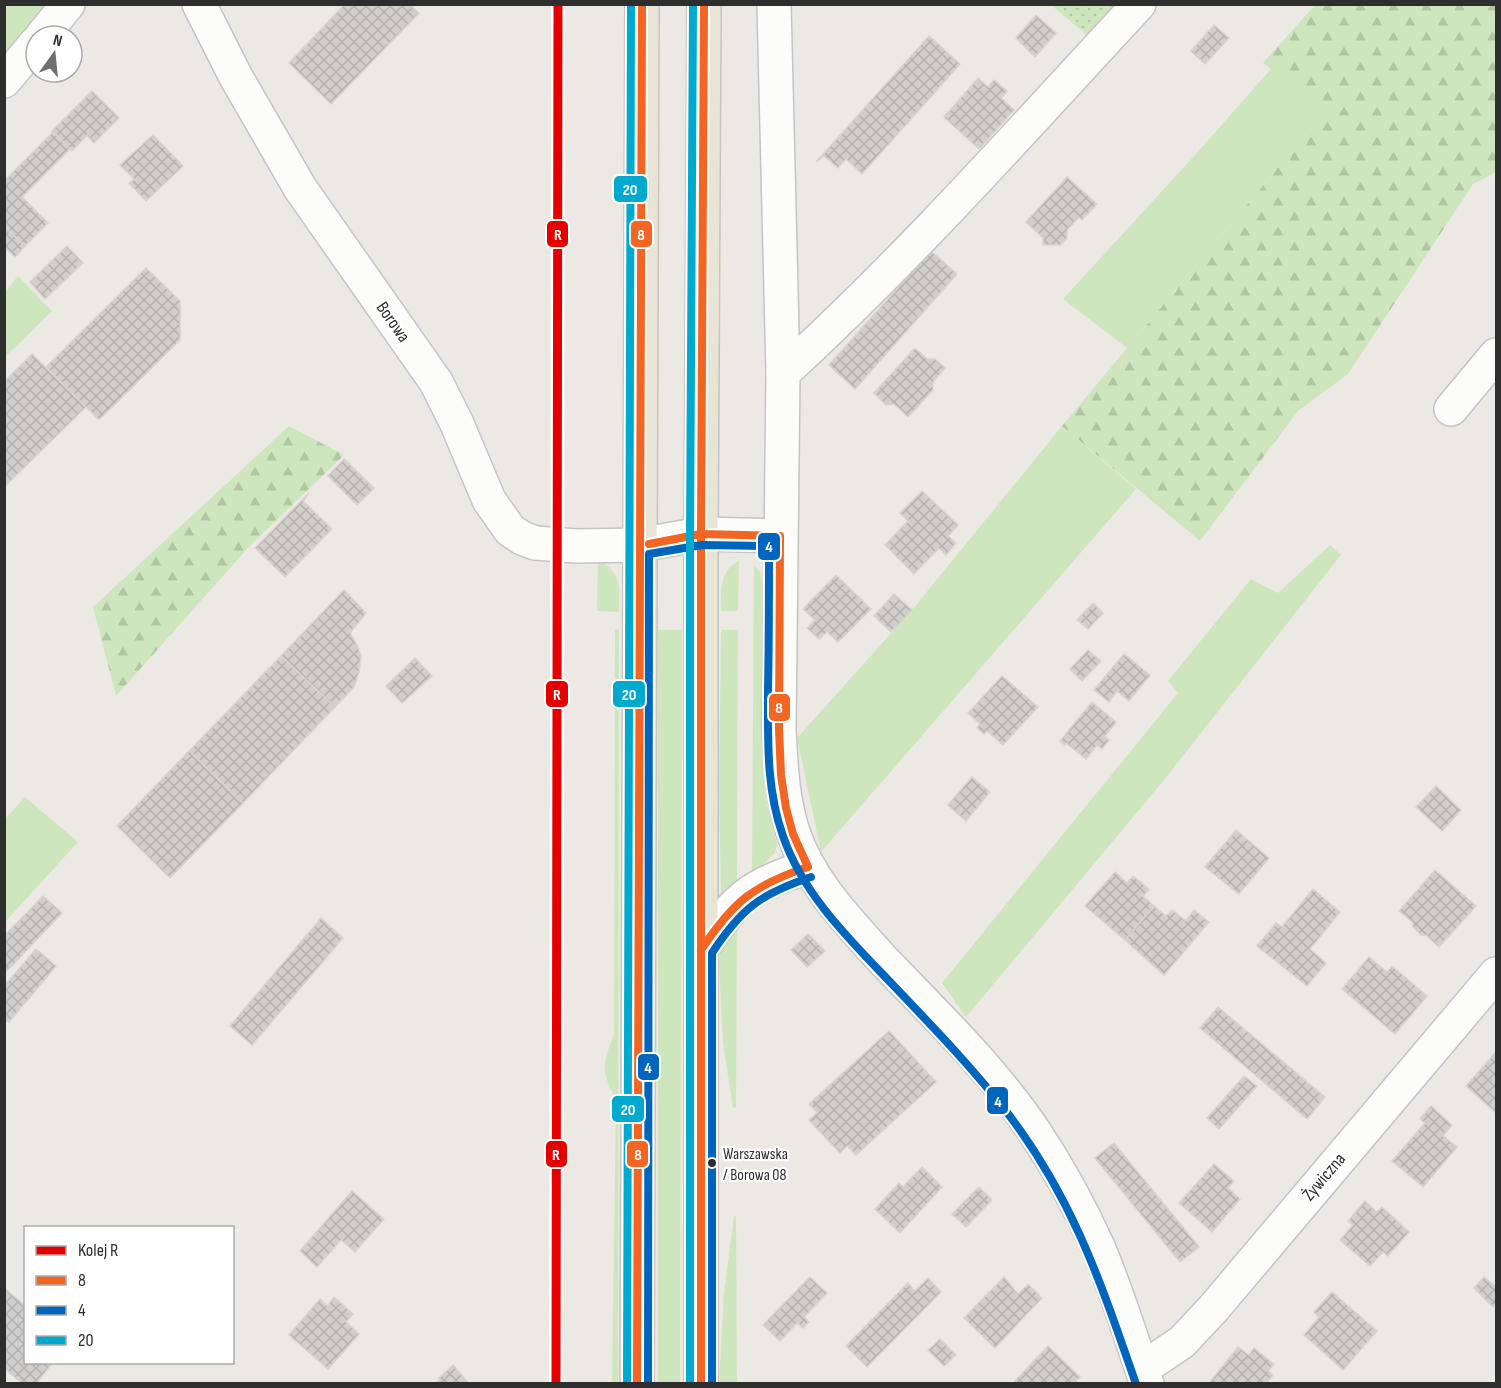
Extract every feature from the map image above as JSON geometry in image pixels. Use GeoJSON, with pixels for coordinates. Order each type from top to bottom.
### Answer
{"type":"FeatureCollection","features":[{"type":"Feature","properties":{"kind":"main road"},"geometry":{"type":"LineString","coordinates":[[637,1383],[642,4]]}},
{"type":"Feature","properties":{"kind":"main road"},"geometry":{"type":"LineString","coordinates":[[701,1383],[701,534],[704,4]]}},
{"type":"Feature","properties":{"kind":"street"},"geometry":{"type":"LineString","coordinates":[[52,24],[68,4]]}},
{"type":"Feature","properties":{"kind":"street","name":"Borowa"},"geometry":{"type":"LineString","coordinates":[[199,4],[236,76],[300,188],[436,382],[457,424],[489,500],[510,530],[536,543],[577,546],[639,545],[701,534]]}},
{"type":"Feature","properties":{"kind":"street"},"geometry":{"type":"LineString","coordinates":[[774,4],[783,373],[779,729],[781,775],[788,817],[808,867],[829,898],[982,1065],[1034,1132],[1069,1188],[1098,1247],[1145,1376]]}},
{"type":"Feature","properties":{"kind":"street"},"geometry":{"type":"LineString","coordinates":[[783,373],[817,342],[963,193],[1139,4]]}},
{"type":"Feature","properties":{"kind":"street"},"geometry":{"type":"LineString","coordinates":[[4,81],[24,57]]}},
{"type":"Feature","properties":{"kind":"street"},"geometry":{"type":"LineString","coordinates":[[1451,409],[1497,355]]}},
{"type":"Feature","properties":{"kind":"street"},"geometry":{"type":"LineString","coordinates":[[701,534],[780,536]]}},
{"type":"Feature","properties":{"kind":"street"},"geometry":{"type":"LineString","coordinates":[[701,950],[721,919],[747,892],[781,875],[808,867]]}},
{"type":"Feature","properties":{"kind":"street","name":"Żywiczna"},"geometry":{"type":"LineString","coordinates":[[1145,1376],[1213,1309],[1497,974]]}},
{"type":"Feature","properties":{"kind":"green space"},"geometry":{"type":"Polygon","coordinates":[[[5,5],[49,5],[33,24],[24,24],[24,35],[5,57],[5,5]]]}},
{"type":"Feature","properties":{"kind":"green space"},"geometry":{"type":"Polygon","coordinates":[[[1051,5],[1126,5],[1093,40],[1051,5]]]}},
{"type":"Feature","properties":{"kind":"green space"},"geometry":{"type":"Polygon","coordinates":[[[1315,5],[1496,5],[1496,172],[1473,184],[1348,374],[1298,411],[1200,541],[1062,426],[1326,110],[1263,63],[1315,5]]]}},
{"type":"Feature","properties":{"kind":"green space"},"geometry":{"type":"Polygon","coordinates":[[[1271,69],[1326,110],[1127,348],[1063,299],[1271,69]]]}},
{"type":"Feature","properties":{"kind":"green space"},"geometry":{"type":"Polygon","coordinates":[[[18,276],[52,311],[5,357],[5,292],[18,276]]]}},
{"type":"Feature","properties":{"kind":"green space"},"geometry":{"type":"Polygon","coordinates":[[[289,426],[344,455],[248,548],[116,696],[93,607],[289,426]]]}},
{"type":"Feature","properties":{"kind":"green space"},"geometry":{"type":"Polygon","coordinates":[[[1062,426],[1136,489],[821,852],[797,738],[912,610],[1062,426]]]}},
{"type":"Feature","properties":{"kind":"green space"},"geometry":{"type":"Polygon","coordinates":[[[1330,545],[1341,555],[1164,780],[966,1017],[942,983],[1178,693],[1168,681],[1251,579],[1278,593],[1330,545]]]}},
{"type":"Feature","properties":{"kind":"green space"},"geometry":{"type":"Polygon","coordinates":[[[598,559],[612,570],[618,581],[619,612],[597,611],[598,559]]]}},
{"type":"Feature","properties":{"kind":"green space"},"geometry":{"type":"Polygon","coordinates":[[[739,561],[738,611],[721,611],[722,583],[728,570],[739,561]]]}},
{"type":"Feature","properties":{"kind":"green space"},"geometry":{"type":"Polygon","coordinates":[[[754,565],[760,572],[762,581],[766,800],[777,845],[775,853],[752,875],[754,565]]]}},
{"type":"Feature","properties":{"kind":"green space"},"geometry":{"type":"Polygon","coordinates":[[[619,629],[618,1382],[612,1383],[616,1100],[606,1075],[605,1061],[614,1035],[615,630],[619,629]]]}},
{"type":"Feature","properties":{"kind":"green space"},"geometry":{"type":"Polygon","coordinates":[[[658,630],[682,630],[680,1384],[658,1383],[658,630]]]}},
{"type":"Feature","properties":{"kind":"green space"},"geometry":{"type":"Polygon","coordinates":[[[721,630],[738,630],[737,890],[721,896],[719,785],[721,630]]]}},
{"type":"Feature","properties":{"kind":"green space"},"geometry":{"type":"Polygon","coordinates":[[[25,797],[78,842],[5,922],[5,819],[25,797]]]}},
{"type":"Feature","properties":{"kind":"green space"},"geometry":{"type":"Polygon","coordinates":[[[737,920],[736,1107],[733,1108],[723,1043],[719,965],[720,952],[725,938],[737,920]]]}},
{"type":"Feature","properties":{"kind":"green space"},"geometry":{"type":"Polygon","coordinates":[[[734,1216],[736,1216],[737,1382],[719,1383],[724,1293],[734,1216]]]}},
{"type":"Feature","properties":{"kind":"building"},"geometry":{"type":"Polygon","coordinates":[[[345,4],[409,4],[419,13],[331,104],[289,63],[345,4]]]}},
{"type":"Feature","properties":{"kind":"building"},"geometry":{"type":"Polygon","coordinates":[[[1036,15],[1056,33],[1035,57],[1016,38],[1036,15]]]}},
{"type":"Feature","properties":{"kind":"building"},"geometry":{"type":"Polygon","coordinates":[[[1214,25],[1229,38],[1205,64],[1191,51],[1214,25]]]}},
{"type":"Feature","properties":{"kind":"building"},"geometry":{"type":"Polygon","coordinates":[[[929,36],[960,64],[862,174],[846,159],[838,168],[824,156],[816,162],[929,36]]]}},
{"type":"Feature","properties":{"kind":"building"},"geometry":{"type":"Polygon","coordinates":[[[978,78],[988,87],[994,80],[1007,91],[1001,98],[1014,110],[979,149],[944,117],[978,78]]]}},
{"type":"Feature","properties":{"kind":"building"},"geometry":{"type":"Polygon","coordinates":[[[92,91],[119,118],[94,143],[87,135],[72,151],[52,131],[92,91]]]}},
{"type":"Feature","properties":{"kind":"building"},"geometry":{"type":"Polygon","coordinates":[[[53,132],[70,149],[22,197],[48,223],[25,246],[4,226],[4,181],[53,132]]]}},
{"type":"Feature","properties":{"kind":"building"},"geometry":{"type":"Polygon","coordinates":[[[153,135],[183,166],[146,201],[129,183],[134,179],[120,165],[153,135]]]}},
{"type":"Feature","properties":{"kind":"building"},"geometry":{"type":"Polygon","coordinates":[[[1067,177],[1097,204],[1082,220],[1079,217],[1067,230],[1067,238],[1060,245],[1043,245],[1043,238],[1026,222],[1067,177]]]}},
{"type":"Feature","properties":{"kind":"building"},"geometry":{"type":"Polygon","coordinates":[[[4,226],[25,246],[15,257],[4,247],[4,226]]]}},
{"type":"Feature","properties":{"kind":"building"},"geometry":{"type":"Polygon","coordinates":[[[67,246],[83,263],[45,299],[30,282],[67,246]]]}},
{"type":"Feature","properties":{"kind":"building"},"geometry":{"type":"Polygon","coordinates":[[[931,251],[957,274],[855,389],[829,365],[931,251]]]}},
{"type":"Feature","properties":{"kind":"building"},"geometry":{"type":"Polygon","coordinates":[[[146,268],[180,301],[180,340],[99,420],[46,367],[146,268]]]}},
{"type":"Feature","properties":{"kind":"building"},"geometry":{"type":"Polygon","coordinates":[[[915,348],[927,359],[935,359],[945,368],[933,382],[933,390],[908,417],[894,404],[886,405],[874,393],[915,348]]]}},
{"type":"Feature","properties":{"kind":"building"},"geometry":{"type":"Polygon","coordinates":[[[32,354],[86,407],[4,487],[4,382],[32,354]]]}},
{"type":"Feature","properties":{"kind":"building"},"geometry":{"type":"Polygon","coordinates":[[[344,459],[374,488],[357,505],[328,476],[344,459]]]}},
{"type":"Feature","properties":{"kind":"building"},"geometry":{"type":"Polygon","coordinates":[[[922,491],[958,525],[948,536],[956,543],[946,555],[939,548],[914,574],[885,545],[908,521],[900,513],[922,491]]]}},
{"type":"Feature","properties":{"kind":"building"},"geometry":{"type":"Polygon","coordinates":[[[308,494],[303,501],[332,529],[285,577],[255,548],[308,494]]]}},
{"type":"Feature","properties":{"kind":"building"},"geometry":{"type":"Polygon","coordinates":[[[836,575],[871,609],[838,642],[827,632],[819,639],[807,628],[815,620],[803,609],[836,575]]]}},
{"type":"Feature","properties":{"kind":"building"},"geometry":{"type":"Polygon","coordinates":[[[344,590],[366,613],[350,633],[361,656],[359,672],[354,687],[335,707],[281,656],[344,590]]]}},
{"type":"Feature","properties":{"kind":"building"},"geometry":{"type":"Polygon","coordinates":[[[894,594],[912,610],[891,632],[874,616],[894,594]]]}},
{"type":"Feature","properties":{"kind":"building"},"geometry":{"type":"Polygon","coordinates":[[[1093,603],[1103,613],[1088,629],[1077,620],[1093,603]]]}},
{"type":"Feature","properties":{"kind":"building"},"geometry":{"type":"Polygon","coordinates":[[[1088,650],[1101,661],[1082,681],[1070,669],[1088,650]]]}},
{"type":"Feature","properties":{"kind":"building"},"geometry":{"type":"Polygon","coordinates":[[[1124,654],[1150,675],[1129,701],[1117,691],[1109,702],[1094,690],[1124,654]]]}},
{"type":"Feature","properties":{"kind":"building"},"geometry":{"type":"Polygon","coordinates":[[[281,656],[335,707],[243,803],[189,751],[281,656]]]}},
{"type":"Feature","properties":{"kind":"building"},"geometry":{"type":"Polygon","coordinates":[[[415,658],[432,676],[402,703],[386,686],[415,658]]]}},
{"type":"Feature","properties":{"kind":"building"},"geometry":{"type":"Polygon","coordinates":[[[1002,676],[1038,707],[1003,745],[987,731],[984,734],[977,728],[980,724],[968,713],[1002,676]]]}},
{"type":"Feature","properties":{"kind":"building"},"geometry":{"type":"Polygon","coordinates":[[[1092,702],[1116,722],[1105,736],[1109,740],[1102,749],[1097,745],[1086,759],[1060,741],[1092,702]]]}},
{"type":"Feature","properties":{"kind":"building"},"geometry":{"type":"Polygon","coordinates":[[[189,751],[243,803],[170,878],[117,826],[189,751]]]}},
{"type":"Feature","properties":{"kind":"building"},"geometry":{"type":"Polygon","coordinates":[[[972,777],[990,792],[966,821],[948,805],[972,777]]]}},
{"type":"Feature","properties":{"kind":"building"},"geometry":{"type":"Polygon","coordinates":[[[1436,786],[1461,810],[1442,831],[1416,807],[1436,786]]]}},
{"type":"Feature","properties":{"kind":"building"},"geometry":{"type":"Polygon","coordinates":[[[1236,830],[1269,858],[1239,894],[1205,867],[1236,830]]]}},
{"type":"Feature","properties":{"kind":"building"},"geometry":{"type":"Polygon","coordinates":[[[1435,870],[1476,906],[1439,947],[1426,935],[1421,935],[1413,927],[1412,922],[1399,911],[1435,870]]]}},
{"type":"Feature","properties":{"kind":"building"},"geometry":{"type":"Polygon","coordinates":[[[1115,872],[1127,883],[1133,876],[1149,889],[1143,896],[1154,906],[1125,940],[1085,906],[1115,872]]]}},
{"type":"Feature","properties":{"kind":"building"},"geometry":{"type":"Polygon","coordinates":[[[1313,889],[1340,912],[1310,949],[1326,963],[1307,986],[1257,946],[1276,923],[1282,927],[1313,889]]]}},
{"type":"Feature","properties":{"kind":"building"},"geometry":{"type":"Polygon","coordinates":[[[43,896],[62,913],[4,974],[4,936],[43,896]]]}},
{"type":"Feature","properties":{"kind":"building"},"geometry":{"type":"Polygon","coordinates":[[[1154,906],[1166,916],[1172,910],[1186,921],[1194,910],[1209,922],[1164,975],[1125,940],[1154,906]]]}},
{"type":"Feature","properties":{"kind":"building"},"geometry":{"type":"Polygon","coordinates":[[[321,918],[343,938],[252,1045],[230,1026],[321,918]]]}},
{"type":"Feature","properties":{"kind":"building"},"geometry":{"type":"Polygon","coordinates":[[[808,934],[825,951],[807,967],[791,950],[808,934]]]}},
{"type":"Feature","properties":{"kind":"building"},"geometry":{"type":"Polygon","coordinates":[[[36,949],[56,966],[9,1022],[4,1019],[4,986],[36,949]]]}},
{"type":"Feature","properties":{"kind":"building"},"geometry":{"type":"Polygon","coordinates":[[[1369,957],[1387,972],[1392,966],[1427,996],[1395,1034],[1342,989],[1369,957]]]}},
{"type":"Feature","properties":{"kind":"building"},"geometry":{"type":"Polygon","coordinates":[[[1218,1007],[1325,1097],[1307,1119],[1200,1028],[1218,1007]]]}},
{"type":"Feature","properties":{"kind":"building"},"geometry":{"type":"Polygon","coordinates":[[[889,1031],[936,1082],[856,1155],[847,1146],[840,1153],[809,1120],[817,1113],[809,1104],[889,1031]]]}},
{"type":"Feature","properties":{"kind":"building"},"geometry":{"type":"Polygon","coordinates":[[[1496,1052],[1496,1113],[1466,1086],[1496,1052]]]}},
{"type":"Feature","properties":{"kind":"building"},"geometry":{"type":"Polygon","coordinates":[[[1244,1076],[1257,1086],[1219,1129],[1207,1118],[1244,1076]]]}},
{"type":"Feature","properties":{"kind":"building"},"geometry":{"type":"Polygon","coordinates":[[[1431,1106],[1452,1125],[1443,1136],[1457,1147],[1423,1187],[1392,1161],[1425,1123],[1420,1119],[1431,1106]]]}},
{"type":"Feature","properties":{"kind":"building"},"geometry":{"type":"Polygon","coordinates":[[[1114,1143],[1199,1247],[1180,1262],[1095,1158],[1114,1143]]]}},
{"type":"Feature","properties":{"kind":"building"},"geometry":{"type":"Polygon","coordinates":[[[1214,1164],[1234,1181],[1228,1188],[1240,1199],[1212,1232],[1179,1203],[1214,1164]]]}},
{"type":"Feature","properties":{"kind":"building"},"geometry":{"type":"Polygon","coordinates":[[[922,1167],[942,1187],[900,1233],[875,1209],[899,1183],[903,1187],[922,1167]]]}},
{"type":"Feature","properties":{"kind":"building"},"geometry":{"type":"Polygon","coordinates":[[[979,1187],[992,1200],[966,1227],[952,1214],[979,1187]]]}},
{"type":"Feature","properties":{"kind":"building"},"geometry":{"type":"Polygon","coordinates":[[[352,1191],[384,1219],[355,1252],[341,1240],[317,1267],[300,1251],[352,1191]]]}},
{"type":"Feature","properties":{"kind":"building"},"geometry":{"type":"Polygon","coordinates":[[[1365,1201],[1377,1212],[1382,1207],[1409,1232],[1388,1256],[1383,1252],[1370,1266],[1340,1240],[1353,1225],[1348,1221],[1365,1201]]]}},
{"type":"Feature","properties":{"kind":"building"},"geometry":{"type":"Polygon","coordinates":[[[810,1277],[827,1293],[804,1317],[809,1322],[803,1328],[797,1323],[780,1341],[763,1325],[810,1277]]]}},
{"type":"Feature","properties":{"kind":"building"},"geometry":{"type":"Polygon","coordinates":[[[1004,1277],[1018,1294],[1028,1284],[1042,1298],[995,1348],[964,1318],[1004,1277]]]}},
{"type":"Feature","properties":{"kind":"building"},"geometry":{"type":"Polygon","coordinates":[[[1484,1277],[1496,1287],[1496,1304],[1493,1307],[1474,1288],[1484,1277]]]}},
{"type":"Feature","properties":{"kind":"building"},"geometry":{"type":"Polygon","coordinates":[[[928,1278],[941,1292],[867,1367],[846,1346],[908,1283],[915,1291],[928,1278]]]}},
{"type":"Feature","properties":{"kind":"building"},"geometry":{"type":"Polygon","coordinates":[[[4,1288],[24,1304],[24,1364],[51,1364],[36,1384],[23,1384],[4,1368],[4,1288]]]}},
{"type":"Feature","properties":{"kind":"building"},"geometry":{"type":"Polygon","coordinates":[[[1332,1292],[1377,1331],[1343,1370],[1304,1335],[1319,1317],[1314,1312],[1332,1292]]]}},
{"type":"Feature","properties":{"kind":"building"},"geometry":{"type":"Polygon","coordinates":[[[334,1297],[353,1314],[346,1322],[359,1334],[328,1369],[289,1335],[320,1299],[327,1306],[334,1297]]]}},
{"type":"Feature","properties":{"kind":"building"},"geometry":{"type":"Polygon","coordinates":[[[940,1339],[956,1355],[944,1366],[928,1350],[940,1339]]]}},
{"type":"Feature","properties":{"kind":"building"},"geometry":{"type":"Polygon","coordinates":[[[1048,1346],[1080,1377],[1074,1384],[1012,1384],[1048,1346]]]}},
{"type":"Feature","properties":{"kind":"building"},"geometry":{"type":"Polygon","coordinates":[[[1238,1347],[1249,1355],[1254,1348],[1274,1364],[1268,1371],[1273,1375],[1266,1384],[1209,1383],[1238,1347]]]}},
{"type":"Feature","properties":{"kind":"building"},"geometry":{"type":"Polygon","coordinates":[[[453,1365],[469,1384],[435,1384],[439,1378],[453,1365]]]}},
{"type":"Feature","properties":{"kind":"rail line","name":"R"},"geometry":{"type":"LineString","coordinates":[[556,1384],[558,4]]}},
{"type":"Feature","properties":{"kind":"transit line","name":"20"},"geometry":{"type":"LineString","coordinates":[[627,1384],[631,4]]}},
{"type":"Feature","properties":{"kind":"transit line","name":"8"},"geometry":{"type":"LineString","coordinates":[[637,1384],[642,4]]}},
{"type":"Feature","properties":{"kind":"transit line","name":"20"},"geometry":{"type":"LineString","coordinates":[[690,1384],[690,534],[693,4]]}},
{"type":"Feature","properties":{"kind":"transit line","name":"8"},"geometry":{"type":"LineString","coordinates":[[701,1384],[701,534],[704,4]]}},
{"type":"Feature","properties":{"kind":"transit line","name":"8"},"geometry":{"type":"LineString","coordinates":[[649,544],[701,534],[780,536],[779,729],[781,775],[793,834],[808,867],[773,881],[746,897],[723,919],[701,950]]}},
{"type":"Feature","properties":{"kind":"transit line","name":"4"},"geometry":{"type":"LineString","coordinates":[[648,1384],[649,554],[702,545],[769,546],[769,764],[777,818],[792,858],[830,916],[962,1059],[1002,1106],[1026,1139],[1047,1172],[1081,1239],[1110,1309],[1136,1384]]}},
{"type":"Feature","properties":{"kind":"transit line","name":"4"},"geometry":{"type":"LineString","coordinates":[[712,1384],[712,953],[733,925],[753,905],[778,890],[811,877]]}},
{"type":"Feature","properties":{"kind":"place","name":"Warszawska / Borowa 08"},"geometry":{"type":"Point","coordinates":[712,1163]}}]}
